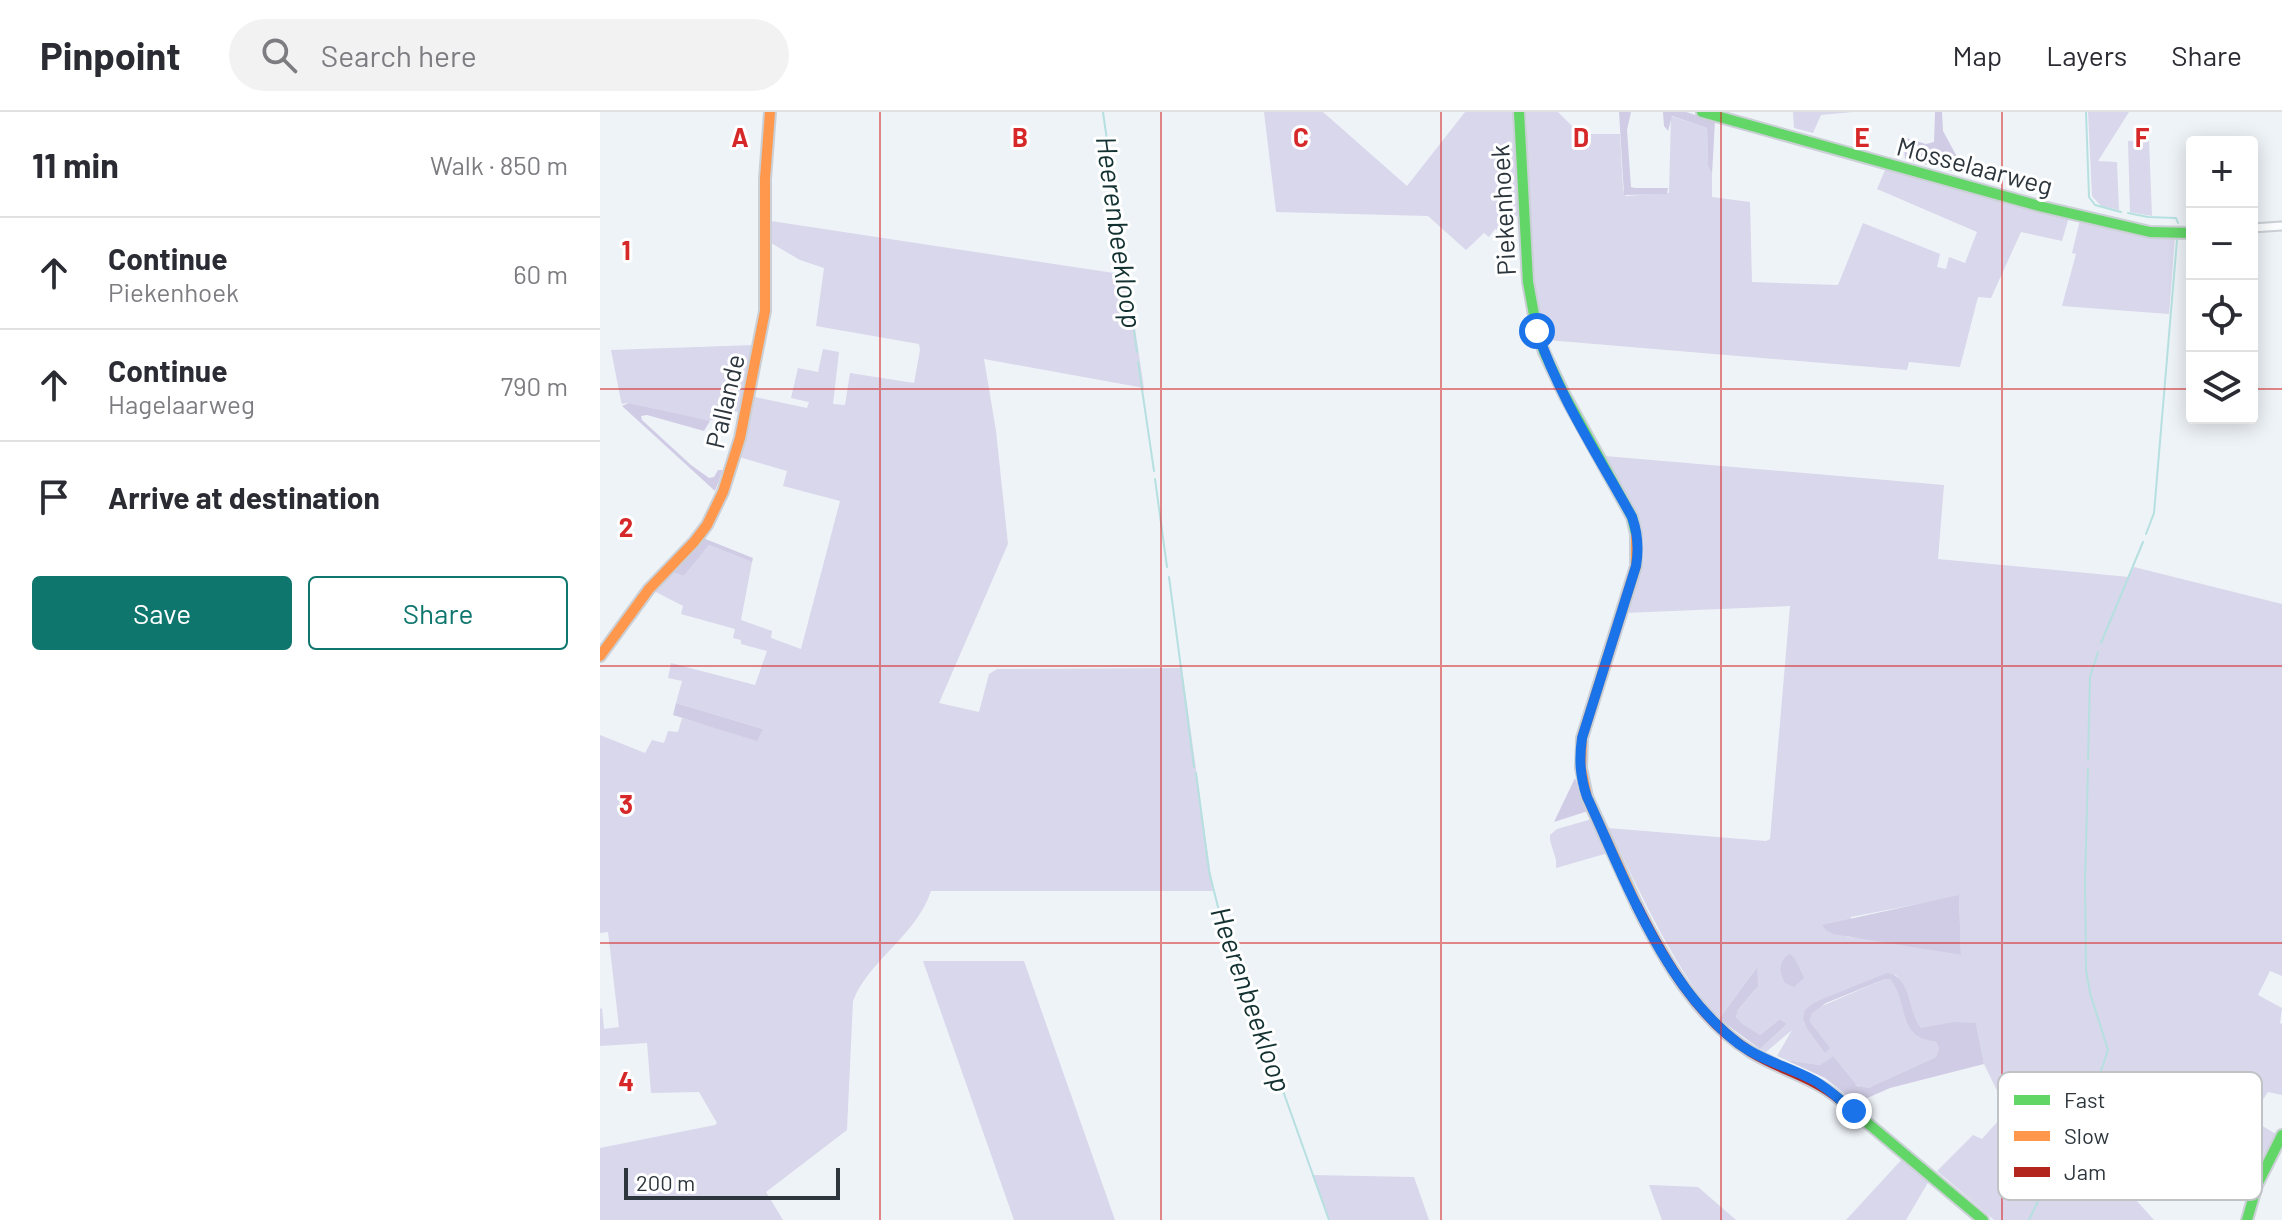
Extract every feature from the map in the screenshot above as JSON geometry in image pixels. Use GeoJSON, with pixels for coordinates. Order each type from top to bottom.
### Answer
{"type":"FeatureCollection","features":[{"type":"Feature","properties":{"kind":"street","name":"Pallande"},"geometry":{"type":"LineString","coordinates":[[600,656],[649,589],[707,525],[723,492],[740,438],[765,311],[765,179],[770,112]]}},
{"type":"Feature","properties":{"kind":"street","name":"Piekenhoek"},"geometry":{"type":"LineString","coordinates":[[1519,112],[1532,310],[1544,352],[1632,517],[1638,538],[1636,566],[1582,738],[1579,764],[1587,797],[1653,936],[1680,980],[1714,1024],[1749,1051],[1830,1091],[1983,1220]]}},
{"type":"Feature","properties":{"kind":"street","name":"Mosselaarweg"},"geometry":{"type":"LineString","coordinates":[[1702,112],[2043,207],[2150,232],[2186,233]]}},
{"type":"Feature","properties":{"kind":"street"},"geometry":{"type":"LineString","coordinates":[[2258,228],[2282,226]]}},
{"type":"Feature","properties":{"kind":"street"},"geometry":{"type":"LineString","coordinates":[[2262,1175],[2282,1135]]}},
{"type":"Feature","properties":{"kind":"street"},"geometry":{"type":"LineString","coordinates":[[2247,1220],[2253,1200]]}},
{"type":"Feature","properties":{"kind":"shaded area"},"geometry":{"type":"Polygon","coordinates":[[[1264,112],[1323,112],[1407,186],[1465,112],[1515,112],[1518,215],[1495,229],[1489,237],[1484,233],[1466,250],[1428,216],[1276,212],[1264,112]]]}},
{"type":"Feature","properties":{"kind":"shaded area"},"geometry":{"type":"Polygon","coordinates":[[[1526,112],[1558,112],[1580,134],[1620,134],[1623,190],[1626,196],[1669,193],[1671,116],[1707,128],[1712,197],[1750,202],[1752,282],[1838,285],[1863,223],[1940,254],[1937,267],[1946,269],[1949,257],[1965,263],[1977,232],[1877,189],[1885,170],[2069,217],[2062,241],[2021,232],[1991,298],[1978,297],[1960,367],[1909,362],[1907,370],[1547,340],[1538,318],[1531,273],[1526,112]]]}},
{"type":"Feature","properties":{"kind":"shaded area"},"geometry":{"type":"Polygon","coordinates":[[[1619,112],[1631,112],[1627,130],[1631,187],[1668,188],[1667,194],[1624,195],[1619,112]]]}},
{"type":"Feature","properties":{"kind":"shaded area"},"geometry":{"type":"Polygon","coordinates":[[[1663,112],[1686,112],[1715,121],[1712,174],[1708,166],[1707,128],[1672,116],[1668,131],[1664,126],[1663,112]]]}},
{"type":"Feature","properties":{"kind":"shaded area"},"geometry":{"type":"Polygon","coordinates":[[[1793,112],[1853,112],[1821,115],[1813,133],[1794,128],[1793,112]]]}},
{"type":"Feature","properties":{"kind":"shaded area"},"geometry":{"type":"Polygon","coordinates":[[[1935,112],[1942,112],[1943,131],[1967,175],[1905,159],[1903,137],[1926,144],[1934,142],[1935,112]]]}},
{"type":"Feature","properties":{"kind":"shaded area"},"geometry":{"type":"Polygon","coordinates":[[[2088,112],[2129,112],[2098,161],[2117,162],[2119,210],[2101,206],[2092,196],[2088,112]]]}},
{"type":"Feature","properties":{"kind":"shaded area"},"geometry":{"type":"Polygon","coordinates":[[[2149,140],[2152,216],[2130,212],[2128,141],[2149,140]]]}},
{"type":"Feature","properties":{"kind":"shaded area"},"geometry":{"type":"Polygon","coordinates":[[[2080,220],[2146,236],[2175,237],[2169,314],[2062,306],[2076,254],[2072,253],[2080,220]]]}},
{"type":"Feature","properties":{"kind":"shaded area"},"geometry":{"type":"Polygon","coordinates":[[[771,221],[1127,275],[1144,388],[984,359],[996,431],[1008,544],[939,703],[979,712],[989,674],[997,669],[1182,668],[1213,891],[931,891],[915,921],[870,973],[853,1001],[847,1130],[766,1192],[783,1220],[600,1220],[600,1148],[717,1123],[699,1092],[651,1093],[647,1043],[600,1046],[600,1009],[604,1029],[619,1027],[608,932],[600,933],[600,735],[645,753],[652,740],[664,743],[668,731],[678,732],[682,718],[707,725],[763,729],[676,703],[682,681],[668,678],[671,663],[755,685],[767,651],[741,644],[741,640],[733,638],[735,629],[681,614],[683,606],[654,591],[671,572],[684,576],[709,545],[752,562],[741,620],[772,631],[771,638],[801,649],[840,501],[783,486],[787,471],[739,457],[755,397],[807,408],[809,402],[791,398],[798,368],[818,372],[823,349],[839,352],[833,404],[845,405],[850,373],[914,383],[920,350],[919,344],[816,326],[824,268],[800,260],[771,243],[771,221]]]}},
{"type":"Feature","properties":{"kind":"shaded area"},"geometry":{"type":"Polygon","coordinates":[[[754,345],[740,412],[724,413],[707,421],[622,404],[611,350],[754,345]]]}},
{"type":"Feature","properties":{"kind":"shaded area"},"geometry":{"type":"Polygon","coordinates":[[[629,403],[710,421],[704,431],[641,416],[691,465],[709,478],[714,477],[718,470],[723,470],[715,491],[622,406],[629,403]]]}},
{"type":"Feature","properties":{"kind":"shaded area"},"geometry":{"type":"Polygon","coordinates":[[[1605,456],[1944,485],[1938,559],[2129,577],[2134,567],[2282,604],[2282,976],[2270,971],[2258,995],[2282,1008],[2282,1095],[2268,1092],[2262,1101],[2262,1072],[1998,1072],[1998,1093],[1984,1064],[1976,1023],[1921,1029],[1896,975],[1815,1002],[1803,1019],[1806,1027],[1816,1032],[1810,1022],[1815,1009],[1890,979],[1897,988],[1913,1033],[1936,1042],[1939,1048],[1936,1057],[1868,1088],[1852,1082],[1833,1056],[1820,1065],[1777,1056],[1792,1030],[1766,1052],[1760,1049],[1787,1024],[1780,1019],[1760,1035],[1736,1017],[1755,990],[1756,968],[1719,1019],[1697,992],[1669,947],[1608,828],[1770,839],[1790,606],[1624,613],[1637,573],[1637,518],[1605,456]],[[1959,896],[1851,917],[1847,937],[1961,955],[1959,896]]]}},
{"type":"Feature","properties":{"kind":"shaded area"},"geometry":{"type":"Polygon","coordinates":[[[703,538],[753,558],[752,562],[709,545],[684,576],[671,572],[703,538]]]}},
{"type":"Feature","properties":{"kind":"shaded area"},"geometry":{"type":"Polygon","coordinates":[[[676,703],[763,729],[757,741],[673,715],[676,703]]]}},
{"type":"Feature","properties":{"kind":"shaded area"},"geometry":{"type":"Polygon","coordinates":[[[1575,778],[1588,811],[1554,822],[1575,778]]]}},
{"type":"Feature","properties":{"kind":"shaded area"},"geometry":{"type":"Polygon","coordinates":[[[1592,819],[1608,853],[1556,868],[1550,835],[1557,829],[1592,819]]]}},
{"type":"Feature","properties":{"kind":"shaded area"},"geometry":{"type":"Polygon","coordinates":[[[1959,895],[1961,955],[1833,934],[1822,925],[1959,895]]]}},
{"type":"Feature","properties":{"kind":"shaded area"},"geometry":{"type":"Polygon","coordinates":[[[1790,954],[1804,978],[1794,987],[1785,983],[1781,971],[1783,960],[1790,954]]]}},
{"type":"Feature","properties":{"kind":"shaded area"},"geometry":{"type":"Polygon","coordinates":[[[923,961],[1024,961],[1115,1220],[1014,1220],[923,961]]]}},
{"type":"Feature","properties":{"kind":"shaded area"},"geometry":{"type":"Polygon","coordinates":[[[1757,967],[1758,986],[1738,1010],[1736,1017],[1760,1035],[1780,1019],[1787,1024],[1760,1049],[1719,1019],[1757,967]]]}},
{"type":"Feature","properties":{"kind":"shaded area"},"geometry":{"type":"Polygon","coordinates":[[[1887,973],[1901,981],[1921,1028],[1954,1022],[1976,1023],[1984,1064],[1890,1088],[1856,1103],[1825,1078],[1786,1060],[1820,1065],[1833,1056],[1857,1086],[1868,1088],[1936,1057],[1939,1048],[1936,1042],[1920,1038],[1911,1031],[1890,979],[1826,1003],[1812,1013],[1810,1022],[1830,1048],[1825,1053],[1806,1027],[1803,1019],[1805,1010],[1815,1002],[1887,973]]]}},
{"type":"Feature","properties":{"kind":"shaded area"},"geometry":{"type":"Polygon","coordinates":[[[1998,1121],[1998,1200],[2136,1200],[2154,1220],[1994,1220],[1937,1171],[1973,1135],[1982,1139],[1998,1121]]]}},
{"type":"Feature","properties":{"kind":"shaded area"},"geometry":{"type":"Polygon","coordinates":[[[2262,1126],[2276,1134],[2262,1155],[2262,1126]]]}},
{"type":"Feature","properties":{"kind":"shaded area"},"geometry":{"type":"Polygon","coordinates":[[[1904,1157],[1930,1179],[1906,1220],[1846,1220],[1904,1157]]]}},
{"type":"Feature","properties":{"kind":"shaded area"},"geometry":{"type":"Polygon","coordinates":[[[1312,1175],[1414,1177],[1429,1220],[1329,1220],[1312,1175]]]}},
{"type":"Feature","properties":{"kind":"shaded area"},"geometry":{"type":"Polygon","coordinates":[[[1649,1185],[1698,1187],[1736,1220],[1662,1220],[1649,1185]]]}},
{"type":"Feature","properties":{"kind":"waterway","name":"Heerenbeekloop"},"geometry":{"type":"LineString","coordinates":[[1103,112],[1137,352]]}},
{"type":"Feature","properties":{"kind":"waterway"},"geometry":{"type":"LineString","coordinates":[[2086,112],[2089,197],[2095,205],[2121,212]]}},
{"type":"Feature","properties":{"kind":"waterway"},"geometry":{"type":"LineString","coordinates":[[2128,213],[2176,218],[2178,223]]}},
{"type":"Feature","properties":{"kind":"waterway"},"geometry":{"type":"LineString","coordinates":[[2146,534],[2154,513],[2177,240]]}},
{"type":"Feature","properties":{"kind":"waterway","name":"Heerenbeekloop"},"geometry":{"type":"LineString","coordinates":[[1138,362],[1154,471]]}},
{"type":"Feature","properties":{"kind":"waterway","name":"Heerenbeekloop"},"geometry":{"type":"LineString","coordinates":[[1155,479],[1167,567]]}},
{"type":"Feature","properties":{"kind":"waterway"},"geometry":{"type":"LineString","coordinates":[[2101,643],[2143,542]]}},
{"type":"Feature","properties":{"kind":"waterway","name":"Heerenbeekloop"},"geometry":{"type":"LineString","coordinates":[[1169,577],[1194,767]]}},
{"type":"Feature","properties":{"kind":"waterway"},"geometry":{"type":"LineString","coordinates":[[2088,760],[2090,677],[2098,652]]}},
{"type":"Feature","properties":{"kind":"waterway"},"geometry":{"type":"LineString","coordinates":[[2088,769],[2086,970],[2108,1050],[2100,1072]]}},
{"type":"Feature","properties":{"kind":"waterway","name":"Heerenbeekloop"},"geometry":{"type":"LineString","coordinates":[[1196,773],[1209,871],[1219,911],[1329,1220]]}},
{"type":"Feature","properties":{"kind":"waterway"},"geometry":{"type":"LineString","coordinates":[[2029,1220],[2038,1200]]}},
{"type":"Feature","properties":{"kind":"traffic: fast"},"geometry":{"type":"LineString","coordinates":[[1519,112],[1528,282],[1537,331],[1564,394],[1632,517],[1636,534]]}},
{"type":"Feature","properties":{"kind":"traffic: fast"},"geometry":{"type":"LineString","coordinates":[[1702,112],[2043,207],[2150,232],[2186,233]]}},
{"type":"Feature","properties":{"kind":"traffic: fast"},"geometry":{"type":"LineString","coordinates":[[1839,1099],[1983,1220]]}},
{"type":"Feature","properties":{"kind":"traffic: fast"},"geometry":{"type":"LineString","coordinates":[[2262,1175],[2282,1135]]}},
{"type":"Feature","properties":{"kind":"traffic: fast"},"geometry":{"type":"LineString","coordinates":[[2247,1220],[2253,1200]]}},
{"type":"Feature","properties":{"kind":"traffic: slow"},"geometry":{"type":"LineString","coordinates":[[600,656],[649,589],[707,525],[723,492],[740,438],[765,311],[765,179],[770,112]]}},
{"type":"Feature","properties":{"kind":"traffic: slow"},"geometry":{"type":"LineString","coordinates":[[1636,534],[1636,566],[1582,738],[1581,768],[1587,797],[1637,906]]}},
{"type":"Feature","properties":{"kind":"traffic: jam"},"geometry":{"type":"LineString","coordinates":[[1637,906],[1684,987],[1715,1023],[1751,1052],[1818,1085],[1839,1099]]}},
{"type":"Feature","properties":{"kind":"route"},"geometry":{"type":"LineString","coordinates":[[1537,331],[1564,394],[1632,517],[1638,538],[1636,566],[1582,738],[1579,764],[1587,797],[1653,936],[1680,980],[1714,1024],[1749,1051],[1817,1082],[1854,1111]]}}]}
